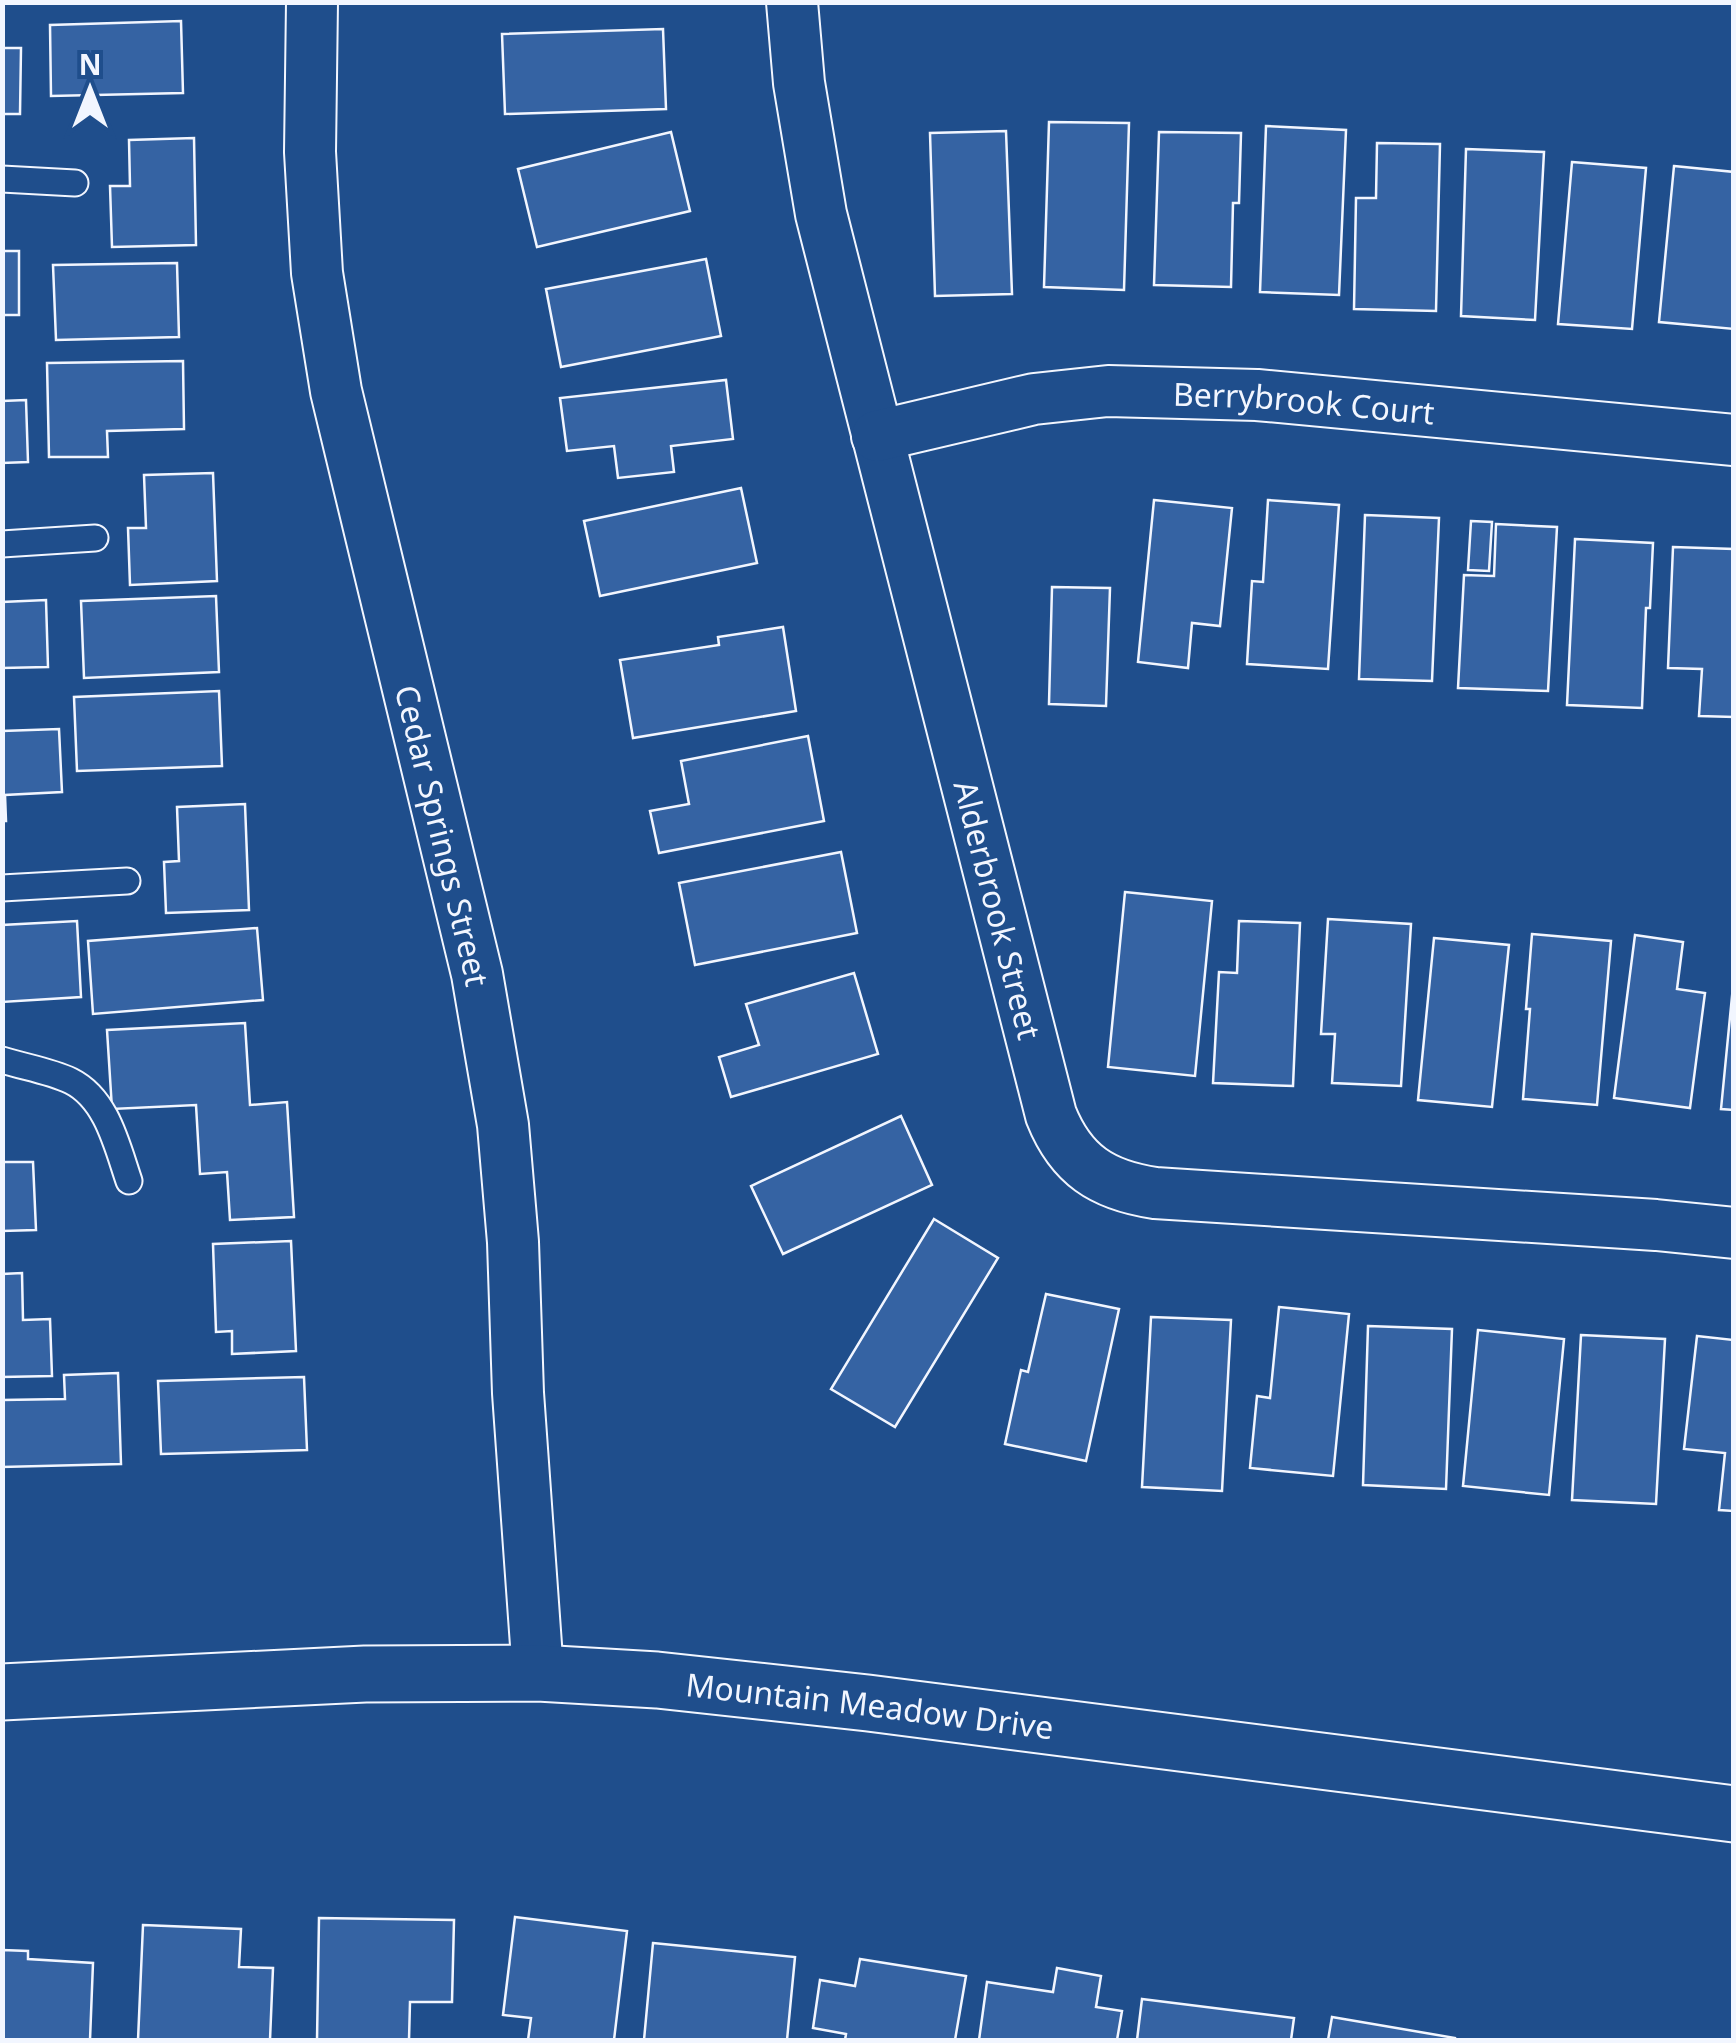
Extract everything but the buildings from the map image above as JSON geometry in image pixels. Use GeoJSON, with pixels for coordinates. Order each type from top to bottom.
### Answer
{"type":"FeatureCollection","features":[{"type":"Feature","properties":{"kind":"street","name":"Cedar Springs Street"},"geometry":{"type":"LineString","coordinates":[[312,2],[310,152],[317,273],[336,391],[477,974],[503,1124],[538,1674]]}},
{"type":"Feature","properties":{"kind":"street","name":"Alderbrook Street"},"geometry":{"type":"LineString","coordinates":[[792,2],[799,83],[821,214],[1051,1114],[1061,1139],[1084,1168],[1132,1189],[1155,1193],[1734,1232]]}},
{"type":"Feature","properties":{"kind":"street","name":"Berrybrook Court"},"geometry":{"type":"LineString","coordinates":[[877,436],[1034,399],[1108,391],[1257,394],[1734,440]]}},
{"type":"Feature","properties":{"kind":"street","name":"Mountain Meadow Drive"},"geometry":{"type":"LineString","coordinates":[[2,1692],[365,1674],[538,1674],[657,1680],[868,1702],[1734,1814]]}},
{"type":"Feature","properties":{"kind":"lane"},"geometry":{"type":"LineString","coordinates":[[2,179],[74,184]]}},
{"type":"Feature","properties":{"kind":"lane"},"geometry":{"type":"LineString","coordinates":[[2,544],[95,538]]}},
{"type":"Feature","properties":{"kind":"lane"},"geometry":{"type":"LineString","coordinates":[[2,888],[128,881]]}},
{"type":"Feature","properties":{"kind":"lane"},"geometry":{"type":"LineString","coordinates":[[2,1060],[72,1082],[94,1100],[109,1124],[129,1181]]}}]}
